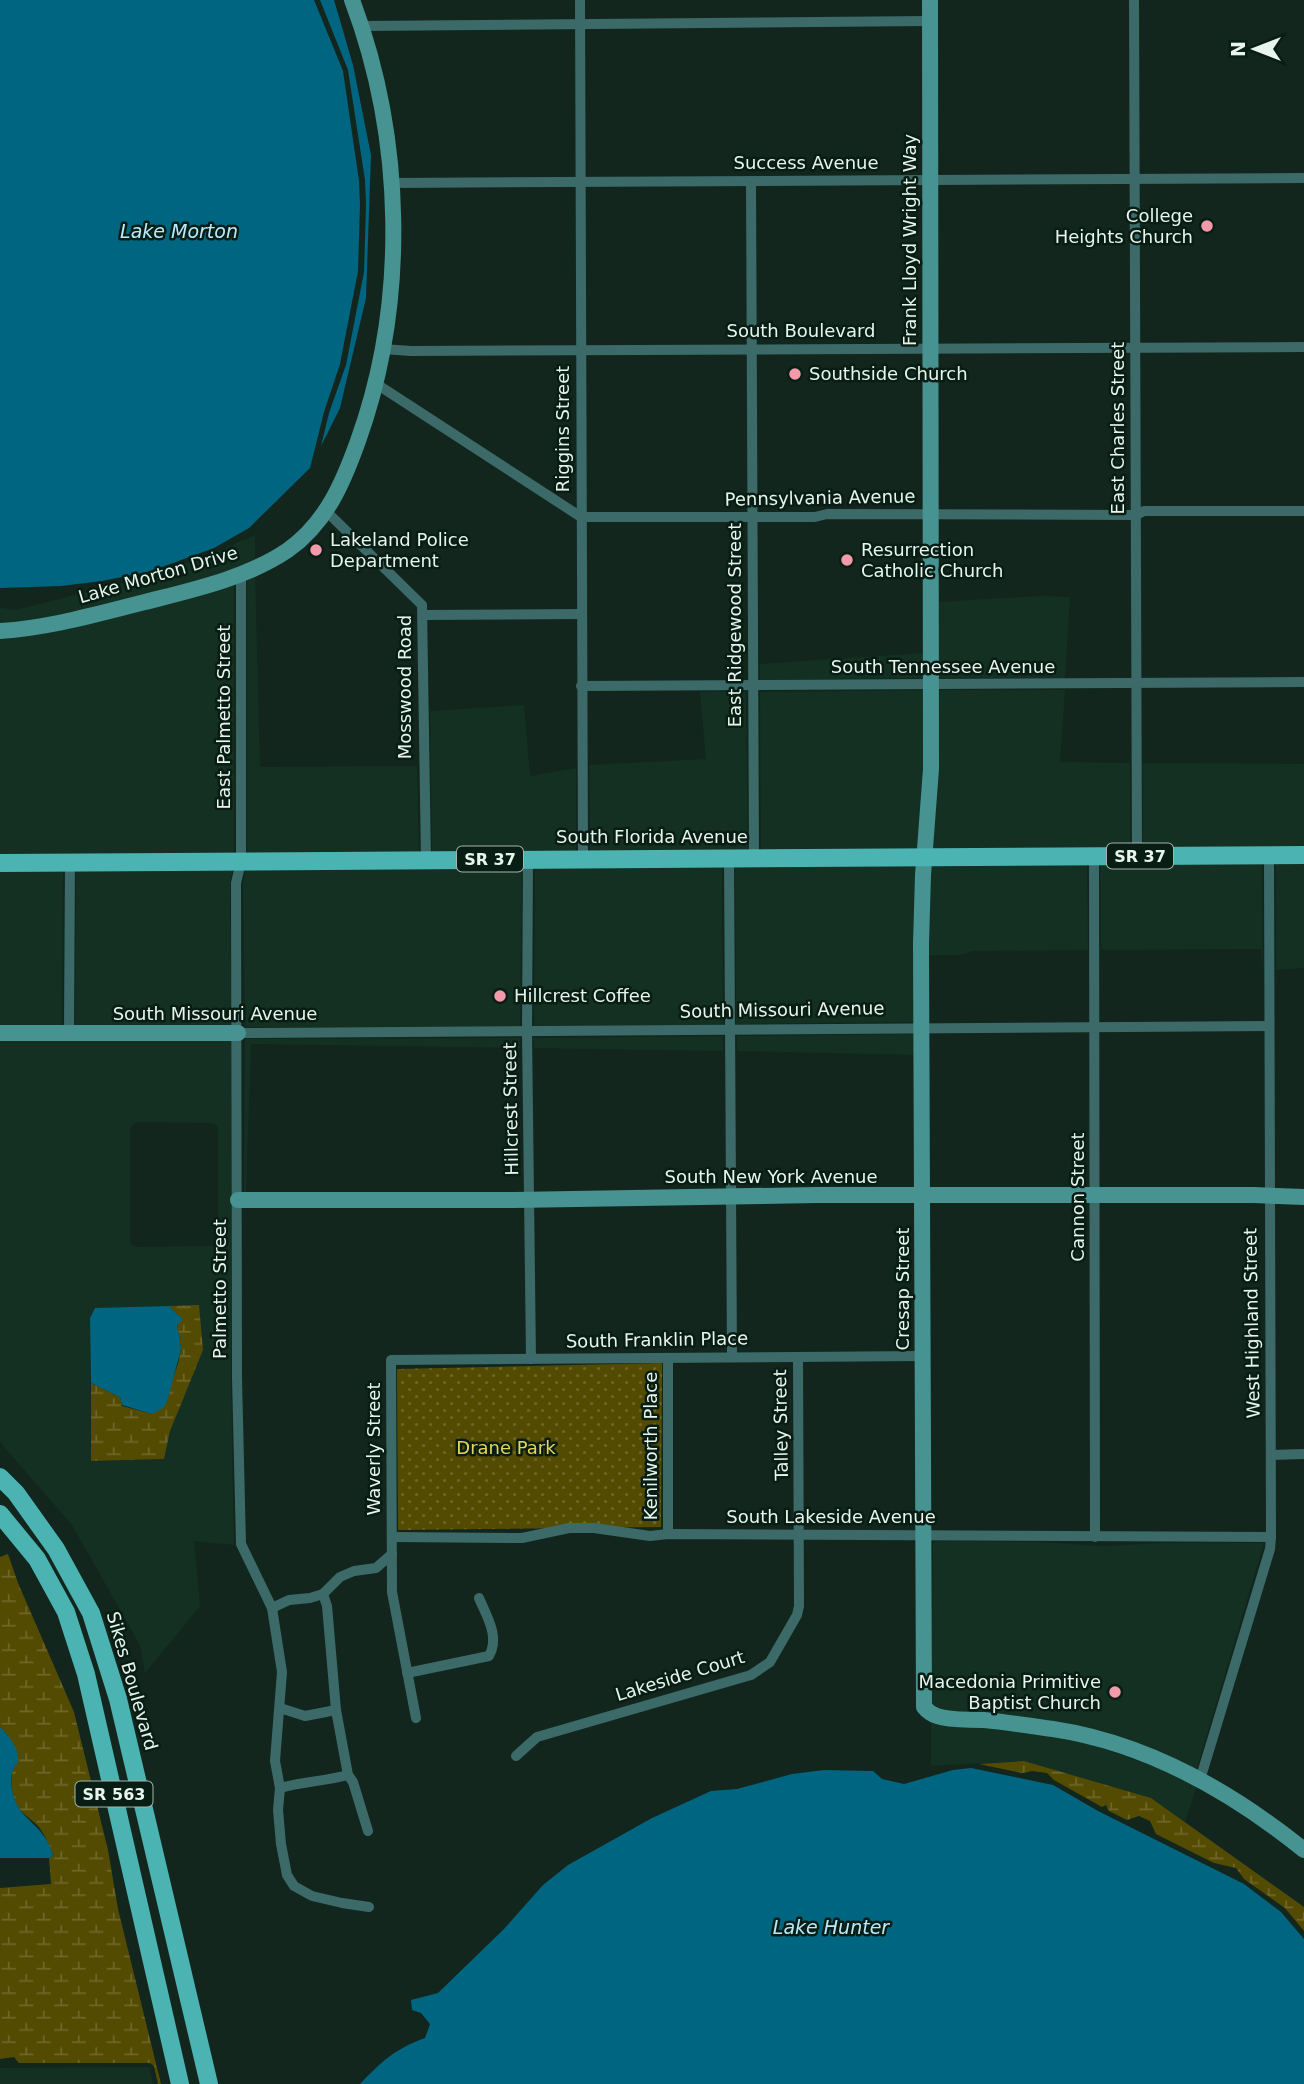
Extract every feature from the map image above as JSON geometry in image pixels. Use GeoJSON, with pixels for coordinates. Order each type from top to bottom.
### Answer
{"type":"FeatureCollection","features":[{"type":"Feature","properties":{"kind":"main road","name":"South Florida Avenue"},"geometry":{"type":"LineString","coordinates":[[0,863],[1304,855]]}},
{"type":"Feature","properties":{"kind":"main road","name":"Sikes Boulevard"},"geometry":{"type":"LineString","coordinates":[[3,1482],[56,1549],[92,1613],[118,1699],[209,2084]]}},
{"type":"Feature","properties":{"kind":"main road"},"geometry":{"type":"LineString","coordinates":[[0,1508],[19,1518],[43,1548],[70,1574]]}},
{"type":"Feature","properties":{"kind":"main road","name":"SR 563"},"geometry":{"type":"LineString","coordinates":[[0,1514],[37,1559],[66,1612],[86,1674],[180,2084]]}},
{"type":"Feature","properties":{"kind":"street","name":"Lake Morton Drive"},"geometry":{"type":"LineString","coordinates":[[0,631],[101,614],[241,573],[288,550],[327,512],[349,466],[375,383],[391,274],[392,183],[383,108],[362,26],[352,0]]}},
{"type":"Feature","properties":{"kind":"street","name":"Riggins Street"},"geometry":{"type":"LineString","coordinates":[[580,0],[583,859]]}},
{"type":"Feature","properties":{"kind":"street","name":"Frank Lloyd Wright Way"},"geometry":{"type":"LineString","coordinates":[[926,857],[931,769],[930,0]]}},
{"type":"Feature","properties":{"kind":"street","name":"East Charles Street"},"geometry":{"type":"LineString","coordinates":[[1134,0],[1137,856]]}},
{"type":"Feature","properties":{"kind":"street"},"geometry":{"type":"LineString","coordinates":[[362,26],[929,21]]}},
{"type":"Feature","properties":{"kind":"street","name":"Success Avenue"},"geometry":{"type":"LineString","coordinates":[[392,183],[1304,178]]}},
{"type":"Feature","properties":{"kind":"street","name":"East Ridgewood Street"},"geometry":{"type":"LineString","coordinates":[[751,181],[754,858]]}},
{"type":"Feature","properties":{"kind":"street","name":"South Boulevard"},"geometry":{"type":"LineString","coordinates":[[382,349],[1304,347]]}},
{"type":"Feature","properties":{"kind":"street"},"geometry":{"type":"LineString","coordinates":[[375,383],[582,517]]}},
{"type":"Feature","properties":{"kind":"street","name":"Pennsylvania Avenue"},"geometry":{"type":"LineString","coordinates":[[582,517],[815,517],[827,514],[1136,515],[1144,511],[1304,511]]}},
{"type":"Feature","properties":{"kind":"street","name":"Mosswood Road"},"geometry":{"type":"LineString","coordinates":[[327,512],[422,605],[426,861]]}},
{"type":"Feature","properties":{"kind":"street","name":"East Palmetto Street"},"geometry":{"type":"LineString","coordinates":[[238,1033],[236,883],[241,862],[241,573]]}},
{"type":"Feature","properties":{"kind":"street"},"geometry":{"type":"LineString","coordinates":[[423,615],[582,614]]}},
{"type":"Feature","properties":{"kind":"street","name":"South Tennessee Avenue"},"geometry":{"type":"LineString","coordinates":[[582,686],[1304,682]]}},
{"type":"Feature","properties":{"kind":"street","name":"West Highland Street"},"geometry":{"type":"LineString","coordinates":[[1200,1780],[1270,1549],[1271,1537],[1269,855]]}},
{"type":"Feature","properties":{"kind":"street","name":"Cannon Street"},"geometry":{"type":"LineString","coordinates":[[1094,856],[1095,1537]]}},
{"type":"Feature","properties":{"kind":"street","name":"Cresap Street"},"geometry":{"type":"LineString","coordinates":[[926,857],[923,886],[921,1028],[924,1702],[928,1712],[935,1716],[998,1721],[1057,1730],[1128,1749],[1200,1780]]}},
{"type":"Feature","properties":{"kind":"street"},"geometry":{"type":"LineString","coordinates":[[729,858],[732,1357]]}},
{"type":"Feature","properties":{"kind":"street","name":"Hillcrest Street"},"geometry":{"type":"LineString","coordinates":[[528,859],[531,1359]]}},
{"type":"Feature","properties":{"kind":"street"},"geometry":{"type":"LineString","coordinates":[[69,1033],[70,862]]}},
{"type":"Feature","properties":{"kind":"street","name":"South Missouri Avenue"},"geometry":{"type":"LineString","coordinates":[[0,1033],[1269,1026]]}},
{"type":"Feature","properties":{"kind":"street","name":"Palmetto Street"},"geometry":{"type":"LineString","coordinates":[[238,1033],[237,1378],[241,1544],[272,1608]]}},
{"type":"Feature","properties":{"kind":"street","name":"South New York Avenue"},"geometry":{"type":"LineString","coordinates":[[237,1200],[1095,1195],[1304,1197]]}},
{"type":"Feature","properties":{"kind":"street","name":"South Franklin Place"},"geometry":{"type":"LineString","coordinates":[[391,1360],[923,1356]]}},
{"type":"Feature","properties":{"kind":"street","name":"Talley Street"},"geometry":{"type":"LineString","coordinates":[[798,1357],[800,1535]]}},
{"type":"Feature","properties":{"kind":"street","name":"Kenilworth Place"},"geometry":{"type":"LineString","coordinates":[[668,1358],[668,1534]]}},
{"type":"Feature","properties":{"kind":"street","name":"Waverly Street"},"geometry":{"type":"LineString","coordinates":[[391,1360],[394,1602],[416,1718]]}},
{"type":"Feature","properties":{"kind":"street"},"geometry":{"type":"LineString","coordinates":[[1271,1455],[1304,1454]]}},
{"type":"Feature","properties":{"kind":"street","name":"South Lakeside Avenue"},"geometry":{"type":"LineString","coordinates":[[392,1537],[522,1538],[569,1528],[594,1528],[650,1536],[1271,1537]]}},
{"type":"Feature","properties":{"kind":"street","name":"Lakeside Court"},"geometry":{"type":"LineString","coordinates":[[516,1756],[537,1737],[751,1675],[770,1662],[797,1615],[800,1535]]}},
{"type":"Feature","properties":{"kind":"street"},"geometry":{"type":"LineString","coordinates":[[369,1907],[312,1896],[294,1886],[290,1880],[281,1844],[278,1810],[280,1788],[275,1761],[282,1672],[272,1608],[289,1600],[323,1594],[340,1577],[354,1570],[376,1568],[392,1554]]}},
{"type":"Feature","properties":{"kind":"street"},"geometry":{"type":"LineString","coordinates":[[323,1594],[327,1606],[337,1710],[348,1775],[353,1782],[368,1831]]}},
{"type":"Feature","properties":{"kind":"street"},"geometry":{"type":"LineString","coordinates":[[407,1673],[489,1656],[494,1647],[493,1632],[479,1598]]}},
{"type":"Feature","properties":{"kind":"street"},"geometry":{"type":"LineString","coordinates":[[280,1708],[305,1716],[337,1710]]}},
{"type":"Feature","properties":{"kind":"street"},"geometry":{"type":"LineString","coordinates":[[280,1788],[348,1775]]}},
{"type":"Feature","properties":{"kind":"street"},"geometry":{"type":"LineString","coordinates":[[1200,1780],[1269,1822],[1304,1850]]}},
{"type":"Feature","properties":{"kind":"shaded area"},"geometry":{"type":"Polygon","coordinates":[[[255,535],[255,560],[234,569],[176,588],[99,608],[0,626],[0,608],[16,610],[153,575],[255,535]]]}},
{"type":"Feature","properties":{"kind":"shaded area"},"geometry":{"type":"Polygon","coordinates":[[[255,573],[260,767],[417,766],[419,855],[247,856],[247,577],[255,573]]]}},
{"type":"Feature","properties":{"kind":"shaded area"},"geometry":{"type":"Polygon","coordinates":[[[234,582],[234,856],[0,857],[0,637],[234,582]]]}},
{"type":"Feature","properties":{"kind":"shaded area"},"geometry":{"type":"Polygon","coordinates":[[[1070,597],[1065,678],[937,678],[937,602],[1070,597]]]}},
{"type":"Feature","properties":{"kind":"shaded area"},"geometry":{"type":"Polygon","coordinates":[[[924,653],[924,678],[760,680],[760,664],[924,653]]]}},
{"type":"Feature","properties":{"kind":"shaded area"},"geometry":{"type":"Polygon","coordinates":[[[924,690],[924,769],[919,851],[761,852],[760,692],[924,690]]]}},
{"type":"Feature","properties":{"kind":"shaded area"},"geometry":{"type":"Polygon","coordinates":[[[937,690],[1065,690],[1060,762],[1130,763],[1130,850],[933,851],[937,690]]]}},
{"type":"Feature","properties":{"kind":"shaded area"},"geometry":{"type":"Polygon","coordinates":[[[700,692],[746,692],[748,852],[590,853],[589,765],[706,759],[700,692]]]}},
{"type":"Feature","properties":{"kind":"shaded area"},"geometry":{"type":"Polygon","coordinates":[[[524,705],[530,776],[576,768],[576,853],[432,855],[430,711],[524,705]]]}},
{"type":"Feature","properties":{"kind":"shaded area"},"geometry":{"type":"Polygon","coordinates":[[[1143,763],[1304,764],[1304,849],[1143,850],[1143,763]]]}},
{"type":"Feature","properties":{"kind":"shaded area"},"geometry":{"type":"Polygon","coordinates":[[[1262,861],[1263,970],[1261,949],[1101,950],[1100,862],[1262,861]]]}},
{"type":"Feature","properties":{"kind":"shaded area"},"geometry":{"type":"Polygon","coordinates":[[[1276,861],[1304,861],[1304,968],[1276,970],[1276,861]]]}},
{"type":"Feature","properties":{"kind":"shaded area"},"geometry":{"type":"Polygon","coordinates":[[[1087,862],[1088,950],[973,951],[959,955],[928,955],[931,863],[1087,862]]]}},
{"type":"Feature","properties":{"kind":"shaded area"},"geometry":{"type":"Polygon","coordinates":[[[918,863],[915,1022],[736,1024],[735,864],[918,863]]]}},
{"type":"Feature","properties":{"kind":"shaded area"},"geometry":{"type":"Polygon","coordinates":[[[722,864],[723,1025],[534,1027],[535,865],[722,864]]]}},
{"type":"Feature","properties":{"kind":"shaded area"},"geometry":{"type":"Polygon","coordinates":[[[522,865],[520,1027],[245,1027],[243,883],[246,868],[522,865]]]}},
{"type":"Feature","properties":{"kind":"shaded area"},"geometry":{"type":"Polygon","coordinates":[[[233,867],[230,883],[231,1027],[75,1027],[76,868],[233,867]]]}},
{"type":"Feature","properties":{"kind":"shaded area"},"geometry":{"type":"Polygon","coordinates":[[[63,868],[62,1027],[0,1027],[0,869],[63,868]]]}},
{"type":"Feature","properties":{"kind":"shaded area"},"geometry":{"type":"Polygon","coordinates":[[[915,1034],[916,1055],[737,1051],[737,1036],[915,1034]]]}},
{"type":"Feature","properties":{"kind":"shaded area"},"geometry":{"type":"Polygon","coordinates":[[[723,1036],[723,1051],[534,1048],[533,1038],[723,1036]]]}},
{"type":"Feature","properties":{"kind":"shaded area"},"geometry":{"type":"Polygon","coordinates":[[[520,1038],[520,1048],[251,1044],[244,1195],[245,1039],[520,1038]]]}},
{"type":"Feature","properties":{"kind":"shaded area"},"geometry":{"type":"Polygon","coordinates":[[[0,1039],[231,1039],[234,1545],[194,1541],[200,1606],[145,1673],[140,1645],[72,1525],[0,1442],[0,1039]],[[136,1122],[130,1128],[130,1243],[136,1247],[215,1246],[218,1242],[218,1126],[212,1123],[136,1122]],[[95,1308],[90,1318],[91,1461],[164,1459],[170,1431],[95,1308]]]}},
{"type":"Feature","properties":{"kind":"shaded area"},"geometry":{"type":"Polygon","coordinates":[[[936,1541],[1101,1546],[1264,1543],[1196,1771],[1178,1762],[946,1712],[931,1706],[933,1544],[936,1541]]]}},
{"type":"Feature","properties":{"kind":"shaded area"},"geometry":{"type":"Polygon","coordinates":[[[931,1721],[1025,1730],[1093,1745],[1172,1773],[1197,1785],[1185,1822],[1151,1798],[1024,1761],[931,1766],[931,1721]]]}},
{"type":"Feature","properties":{"kind":"shaded area"},"geometry":{"type":"Polygon","coordinates":[[[149,2067],[153,2084],[0,2084],[0,2068],[149,2067]]]}},
{"type":"Feature","properties":{"kind":"green space"},"geometry":{"type":"Polygon","coordinates":[[[199,1305],[203,1350],[170,1431],[164,1459],[91,1461],[91,1383],[120,1397],[122,1406],[152,1414],[167,1402],[181,1349],[177,1323],[183,1320],[169,1306],[199,1305]]]}},
{"type":"Feature","properties":{"kind":"green space","name":"Drane Park"},"geometry":{"type":"Polygon","coordinates":[[[662,1363],[661,1527],[398,1530],[397,1369],[662,1363]]]}},
{"type":"Feature","properties":{"kind":"green space"},"geometry":{"type":"Polygon","coordinates":[[[8,1554],[74,1712],[161,2084],[158,2084],[154,2066],[150,2063],[19,2063],[14,2057],[0,2059],[0,1888],[51,1884],[49,1858],[53,1855],[38,1826],[16,1803],[12,1787],[14,1747],[0,1727],[0,1557],[8,1554]]]}},
{"type":"Feature","properties":{"kind":"green space"},"geometry":{"type":"Polygon","coordinates":[[[1024,1761],[1151,1798],[1304,1907],[1304,1931],[1285,1908],[1244,1879],[1236,1868],[1214,1863],[1156,1834],[1150,1821],[1139,1816],[1127,1820],[1109,1811],[1106,1805],[1102,1807],[1054,1780],[1047,1773],[1022,1773],[979,1764],[1024,1761]]]}},
{"type":"Feature","properties":{"kind":"water","name":"Lake Morton"},"geometry":{"type":"Polygon","coordinates":[[[0,0],[314,0],[343,71],[359,181],[358,271],[340,364],[310,468],[249,528],[214,548],[151,571],[61,586],[0,588],[0,0]]]}},
{"type":"Feature","properties":{"kind":"water"},"geometry":{"type":"Polygon","coordinates":[[[320,0],[334,0],[353,65],[371,155],[366,298],[340,408],[321,446],[346,365],[364,272],[366,205],[365,180],[348,70],[320,0]]]}},
{"type":"Feature","properties":{"kind":"water"},"geometry":{"type":"Polygon","coordinates":[[[169,1306],[183,1320],[177,1324],[181,1349],[163,1408],[152,1414],[122,1405],[120,1397],[91,1383],[90,1318],[95,1308],[169,1306]]]}},
{"type":"Feature","properties":{"kind":"water"},"geometry":{"type":"Polygon","coordinates":[[[0,1727],[18,1755],[18,1762],[11,1777],[14,1797],[22,1812],[45,1837],[53,1856],[49,1858],[0,1858],[0,1727]]]}},
{"type":"Feature","properties":{"kind":"water","name":"Lake Hunter"},"geometry":{"type":"Polygon","coordinates":[[[971,1768],[1053,1785],[1098,1811],[1244,1884],[1281,1912],[1304,1939],[1304,2084],[360,2084],[390,2056],[425,2038],[430,2024],[421,2013],[412,2010],[411,2000],[438,1993],[504,1929],[543,1885],[568,1865],[652,1818],[711,1791],[737,1789],[792,1774],[824,1770],[873,1771],[882,1779],[904,1784],[953,1770],[971,1768]]]}},
{"type":"Feature","properties":{"kind":"place","name":"College Heights Church"},"geometry":{"type":"Point","coordinates":[1207,226]}},
{"type":"Feature","properties":{"kind":"place","name":"Southside Church"},"geometry":{"type":"Point","coordinates":[795,374]}},
{"type":"Feature","properties":{"kind":"place","name":"Lakeland Police Department"},"geometry":{"type":"Point","coordinates":[316,550]}},
{"type":"Feature","properties":{"kind":"place","name":"Resurrection Catholic Church"},"geometry":{"type":"Point","coordinates":[847,560]}},
{"type":"Feature","properties":{"kind":"place","name":"Hillcrest Coffee"},"geometry":{"type":"Point","coordinates":[500,996]}},
{"type":"Feature","properties":{"kind":"place","name":"Macedonia Primitive Baptist Church"},"geometry":{"type":"Point","coordinates":[1115,1692]}}]}
